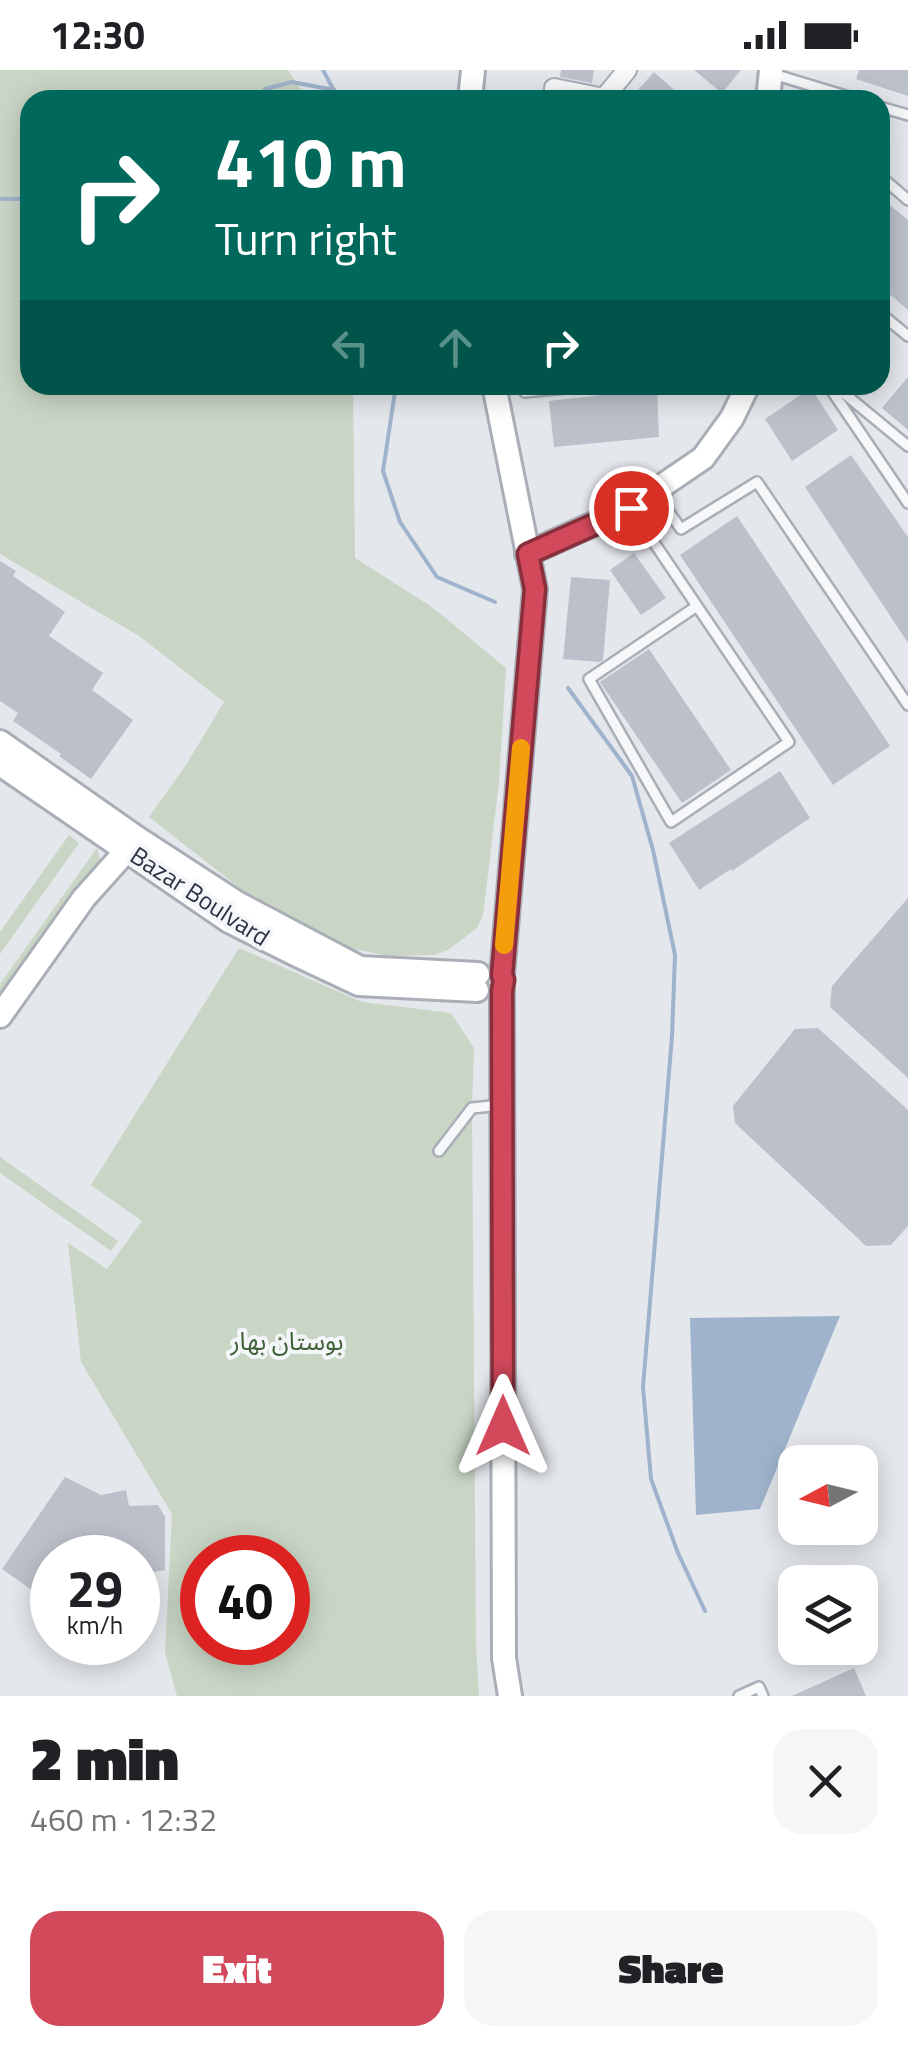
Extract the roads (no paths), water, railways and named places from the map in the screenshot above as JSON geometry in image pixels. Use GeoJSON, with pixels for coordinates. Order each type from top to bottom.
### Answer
{"type":"FeatureCollection","features":[{"type":"Feature","properties":{"kind":"street"},"geometry":{"type":"LineString","coordinates":[[494,1696],[489,983],[528,554],[496,395]]}},
{"type":"Feature","properties":{"kind":"street"},"geometry":{"type":"LineString","coordinates":[[528,554],[631,508],[703,458],[743,395]]}},
{"type":"Feature","properties":{"kind":"street"},"geometry":{"type":"LineString","coordinates":[[0,742],[237,903],[360,968],[489,983]]}},
{"type":"Feature","properties":{"kind":"street","name":"Bazar Boulvard"},"geometry":{"type":"LineString","coordinates":[[0,764],[229,921],[359,984],[489,983]]}},
{"type":"Feature","properties":{"kind":"street"},"geometry":{"type":"LineString","coordinates":[[0,1016],[84,898],[127,850]]}},
{"type":"Feature","properties":{"kind":"street"},"geometry":{"type":"LineString","coordinates":[[489,983],[504,1658],[510,1696]]}},
{"type":"Feature","properties":{"kind":"lane"},"geometry":{"type":"LineString","coordinates":[[771,71],[829,90]]}},
{"type":"Feature","properties":{"kind":"lane"},"geometry":{"type":"LineString","coordinates":[[838,395],[908,503]]}},
{"type":"Feature","properties":{"kind":"lane"},"geometry":{"type":"LineString","coordinates":[[844,395],[908,446]]}},
{"type":"Feature","properties":{"kind":"lane"},"geometry":{"type":"LineString","coordinates":[[654,491],[681,528],[757,482],[908,705]]}},
{"type":"Feature","properties":{"kind":"lane"},"geometry":{"type":"LineString","coordinates":[[631,508],[789,742],[672,822],[589,679],[697,606]]}},
{"type":"Feature","properties":{"kind":"lane"},"geometry":{"type":"LineString","coordinates":[[439,1150],[472,1108],[491,1106]]}},
{"type":"Feature","properties":{"kind":"lane"},"geometry":{"type":"LineString","coordinates":[[740,1696],[759,1687],[763,1696]]}},
{"type":"Feature","properties":{"kind":"water"},"geometry":{"type":"Polygon","coordinates":[[[840,1316],[787,1445],[778,1445],[778,1466],[760,1509],[696,1515],[690,1318],[840,1316]]]}},
{"type":"Feature","properties":{"kind":"waterway"},"geometry":{"type":"LineString","coordinates":[[323,70],[334,90]]}},
{"type":"Feature","properties":{"kind":"waterway"},"geometry":{"type":"LineString","coordinates":[[264,90],[292,82],[334,90]]}},
{"type":"Feature","properties":{"kind":"waterway"},"geometry":{"type":"LineString","coordinates":[[0,199],[20,199]]}},
{"type":"Feature","properties":{"kind":"waterway"},"geometry":{"type":"LineString","coordinates":[[394,395],[383,471],[400,522],[437,577],[495,602]]}},
{"type":"Feature","properties":{"kind":"waterway"},"geometry":{"type":"LineString","coordinates":[[568,688],[632,776],[653,850],[675,955],[643,1387],[651,1479],[678,1553],[705,1611]]}},
{"type":"Feature","properties":{"kind":"park label","name":"بوستان بهار"},"geometry":{"type":"Point","coordinates":[287,1341]}}]}
